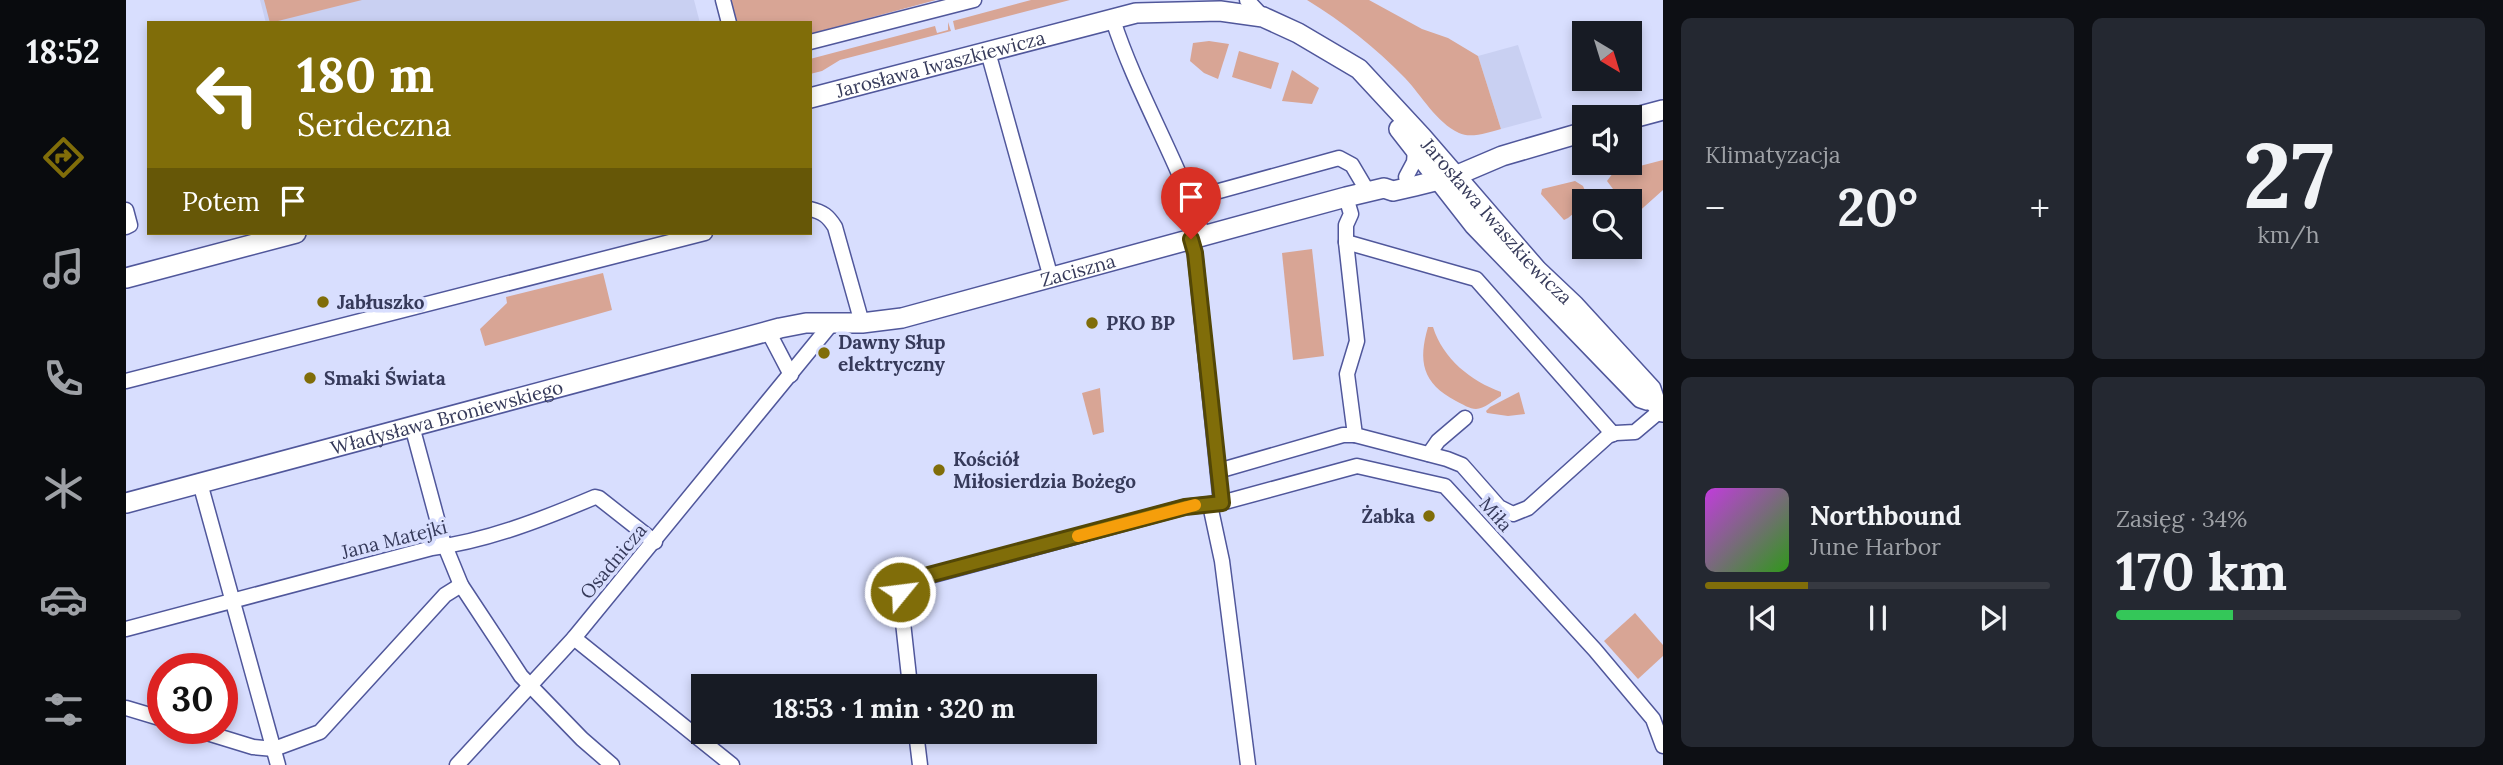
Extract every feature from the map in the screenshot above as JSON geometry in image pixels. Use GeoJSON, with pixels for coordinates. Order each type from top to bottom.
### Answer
{"type":"FeatureCollection","features":[{"type":"Feature","properties":{"kind":"street"},"geometry":{"type":"LineString","coordinates":[[723,0],[728,21]]}},
{"type":"Feature","properties":{"kind":"street"},"geometry":{"type":"LineString","coordinates":[[812,41],[974,0]]}},
{"type":"Feature","properties":{"kind":"street"},"geometry":{"type":"LineString","coordinates":[[1136,13],[1155,0]]}},
{"type":"Feature","properties":{"kind":"street"},"geometry":{"type":"LineString","coordinates":[[1247,0],[1263,17]]}},
{"type":"Feature","properties":{"kind":"street","name":"Jarosława Iwaszkiewicza"},"geometry":{"type":"LineString","coordinates":[[812,97],[1136,13],[1207,4],[1263,17],[1298,33],[1359,69],[1513,267],[1641,398],[1660,409]]}},
{"type":"Feature","properties":{"kind":"street"},"geometry":{"type":"LineString","coordinates":[[1112,20],[1128,63],[1190,199],[1197,237],[1195,253],[1218,471],[1216,504],[1248,765]]}},
{"type":"Feature","properties":{"kind":"street","name":"Jarosława Iwaszkiewicza"},"geometry":{"type":"LineString","coordinates":[[1325,48],[1364,86],[1415,150],[1480,205],[1537,270],[1574,305],[1651,389],[1660,409]]}},
{"type":"Feature","properties":{"kind":"street"},"geometry":{"type":"LineString","coordinates":[[988,52],[1051,278]]}},
{"type":"Feature","properties":{"kind":"street"},"geometry":{"type":"LineString","coordinates":[[1642,116],[1663,110]]}},
{"type":"Feature","properties":{"kind":"street","name":"Zaciszna"},"geometry":{"type":"LineString","coordinates":[[1376,190],[1393,191],[1487,155],[1494,161],[1572,136]]}},
{"type":"Feature","properties":{"kind":"street","name":"Jarosława Iwaszkiewicza"},"geometry":{"type":"LineString","coordinates":[[1406,177],[1414,162],[1415,150]]}},
{"type":"Feature","properties":{"kind":"street"},"geometry":{"type":"LineString","coordinates":[[1190,199],[1339,158],[1352,165],[1376,190]]}},
{"type":"Feature","properties":{"kind":"street"},"geometry":{"type":"LineString","coordinates":[[1480,205],[1478,183],[1494,161]]}},
{"type":"Feature","properties":{"kind":"street","name":"Zaciszna"},"geometry":{"type":"LineString","coordinates":[[832,323],[862,323],[902,318],[1376,190],[1406,177],[1443,174]]}},
{"type":"Feature","properties":{"kind":"street"},"geometry":{"type":"LineString","coordinates":[[1346,197],[1351,214],[1346,225],[1346,242],[1357,341],[1347,374],[1355,435]]}},
{"type":"Feature","properties":{"kind":"street"},"geometry":{"type":"LineString","coordinates":[[126,210],[128,226]]}},
{"type":"Feature","properties":{"kind":"street"},"geometry":{"type":"LineString","coordinates":[[812,210],[828,216],[835,228],[862,323]]}},
{"type":"Feature","properties":{"kind":"street"},"geometry":{"type":"LineString","coordinates":[[126,278],[288,235]]}},
{"type":"Feature","properties":{"kind":"street"},"geometry":{"type":"LineString","coordinates":[[126,381],[697,235]]}},
{"type":"Feature","properties":{"kind":"street"},"geometry":{"type":"LineString","coordinates":[[1346,242],[1476,279],[1612,434]]}},
{"type":"Feature","properties":{"kind":"street","name":"Władysława Broniewskiego"},"geometry":{"type":"LineString","coordinates":[[126,503],[768,331],[806,323],[832,323]]}},
{"type":"Feature","properties":{"kind":"street"},"geometry":{"type":"LineString","coordinates":[[768,331],[791,375],[832,323]]}},
{"type":"Feature","properties":{"kind":"street","name":"Osadnicza"},"geometry":{"type":"LineString","coordinates":[[457,765],[574,638],[791,375]]}},
{"type":"Feature","properties":{"kind":"street"},"geometry":{"type":"LineString","coordinates":[[1218,471],[1343,435],[1355,435],[1462,465],[1499,507],[1513,514],[1528,508],[1612,434],[1635,432],[1660,409]]}},
{"type":"Feature","properties":{"kind":"street"},"geometry":{"type":"LineString","coordinates":[[1429,454],[1438,441],[1465,418]]}},
{"type":"Feature","properties":{"kind":"street"},"geometry":{"type":"LineString","coordinates":[[412,426],[444,546],[461,585],[521,676],[611,765]]}},
{"type":"Feature","properties":{"kind":"street","name":"Miła"},"geometry":{"type":"LineString","coordinates":[[909,674],[900,595],[905,584],[925,576],[1185,507],[1216,504],[1357,466],[1445,486],[1595,650],[1653,719],[1663,746]]}},
{"type":"Feature","properties":{"kind":"street"},"geometry":{"type":"LineString","coordinates":[[200,483],[278,765]]}},
{"type":"Feature","properties":{"kind":"street","name":"Jana Matejki"},"geometry":{"type":"LineString","coordinates":[[126,629],[444,546],[560,513],[595,497],[655,542]]}},
{"type":"Feature","properties":{"kind":"street"},"geometry":{"type":"LineString","coordinates":[[238,742],[274,749],[320,732],[445,595],[461,585]]}},
{"type":"Feature","properties":{"kind":"street"},"geometry":{"type":"LineString","coordinates":[[574,638],[732,765]]}},
{"type":"Feature","properties":{"kind":"street"},"geometry":{"type":"LineString","coordinates":[[126,708],[147,714]]}},
{"type":"Feature","properties":{"kind":"street"},"geometry":{"type":"LineString","coordinates":[[917,744],[920,765]]}},
{"type":"Feature","properties":{"kind":"shaded area"},"geometry":{"type":"Polygon","coordinates":[[[260,0],[694,0],[699,21],[265,21],[260,0]]]}},
{"type":"Feature","properties":{"kind":"shaded area"},"geometry":{"type":"Polygon","coordinates":[[[264,0],[362,0],[278,21],[269,21],[264,0]]]}},
{"type":"Feature","properties":{"kind":"shaded area"},"geometry":{"type":"Polygon","coordinates":[[[731,0],[936,0],[812,33],[812,21],[736,21],[731,0]]]}},
{"type":"Feature","properties":{"kind":"shaded area"},"geometry":{"type":"Polygon","coordinates":[[[1031,0],[1070,0],[955,30],[953,21],[1031,0]]]}},
{"type":"Feature","properties":{"kind":"shaded area"},"geometry":{"type":"Polygon","coordinates":[[[1307,0],[1369,0],[1422,29],[1448,38],[1478,56],[1501,129],[1464,135],[1451,128],[1436,116],[1383,56],[1346,26],[1307,0]]]}},
{"type":"Feature","properties":{"kind":"shaded area"},"geometry":{"type":"Polygon","coordinates":[[[948,22],[951,31],[840,60],[812,74],[812,58],[935,26],[937,33],[948,30],[948,22]]]}},
{"type":"Feature","properties":{"kind":"shaded area"},"geometry":{"type":"Polygon","coordinates":[[[1209,41],[1229,44],[1218,79],[1204,73],[1190,61],[1193,43],[1209,41]]]}},
{"type":"Feature","properties":{"kind":"shaded area"},"geometry":{"type":"Polygon","coordinates":[[[1518,45],[1542,118],[1501,129],[1478,56],[1518,45]]]}},
{"type":"Feature","properties":{"kind":"shaded area"},"geometry":{"type":"Polygon","coordinates":[[[1239,51],[1279,63],[1271,89],[1232,77],[1239,51]]]}},
{"type":"Feature","properties":{"kind":"shaded area"},"geometry":{"type":"Polygon","coordinates":[[[1292,70],[1319,88],[1312,104],[1282,101],[1292,70]]]}},
{"type":"Feature","properties":{"kind":"shaded area"},"geometry":{"type":"Polygon","coordinates":[[[1663,160],[1663,190],[1642,209],[1642,189],[1613,189],[1607,181],[1612,175],[1642,175],[1642,165],[1663,160]]]}},
{"type":"Feature","properties":{"kind":"shaded area"},"geometry":{"type":"Polygon","coordinates":[[[1575,181],[1584,189],[1572,189],[1572,215],[1564,220],[1541,194],[1542,189],[1575,181]]]}},
{"type":"Feature","properties":{"kind":"shaded area"},"geometry":{"type":"Polygon","coordinates":[[[1312,249],[1324,356],[1293,360],[1282,253],[1312,249]]]}},
{"type":"Feature","properties":{"kind":"shaded area"},"geometry":{"type":"Polygon","coordinates":[[[603,273],[612,310],[485,346],[480,329],[507,303],[506,297],[603,273]]]}},
{"type":"Feature","properties":{"kind":"shaded area"},"geometry":{"type":"Polygon","coordinates":[[[1428,327],[1433,327],[1444,349],[1459,367],[1479,382],[1501,392],[1501,396],[1482,408],[1474,409],[1436,387],[1424,361],[1423,350],[1428,327]]]}},
{"type":"Feature","properties":{"kind":"shaded area"},"geometry":{"type":"Polygon","coordinates":[[[1100,388],[1104,432],[1093,435],[1082,393],[1100,388]]]}},
{"type":"Feature","properties":{"kind":"shaded area"},"geometry":{"type":"Polygon","coordinates":[[[1519,392],[1525,414],[1508,416],[1487,413],[1490,407],[1519,392]]]}},
{"type":"Feature","properties":{"kind":"shaded area"},"geometry":{"type":"Polygon","coordinates":[[[1635,613],[1663,645],[1663,656],[1638,679],[1604,641],[1635,613]]]}},
{"type":"Feature","properties":{"kind":"slow traffic"},"geometry":{"type":"LineString","coordinates":[[1078,536],[1195,505]]}},
{"type":"Feature","properties":{"kind":"place","name":"Jabłuszko"},"geometry":{"type":"Point","coordinates":[323,302]}},
{"type":"Feature","properties":{"kind":"place","name":"PKO BP"},"geometry":{"type":"Point","coordinates":[1092,323]}},
{"type":"Feature","properties":{"kind":"place","name":"Dawny Słup elektryczny"},"geometry":{"type":"Point","coordinates":[824,353]}},
{"type":"Feature","properties":{"kind":"place","name":"Smaki Świata"},"geometry":{"type":"Point","coordinates":[310,378]}},
{"type":"Feature","properties":{"kind":"place","name":"Kościół Miłosierdzia Bożego"},"geometry":{"type":"Point","coordinates":[939,470]}},
{"type":"Feature","properties":{"kind":"place","name":"Żabka"},"geometry":{"type":"Point","coordinates":[1429,516]}},
{"type":"Feature","properties":{"kind":"route"},"geometry":{"type":"LineString","coordinates":[[900,592],[905,584],[925,576],[1185,507],[1222,503],[1195,253],[1191,239]]}}]}
